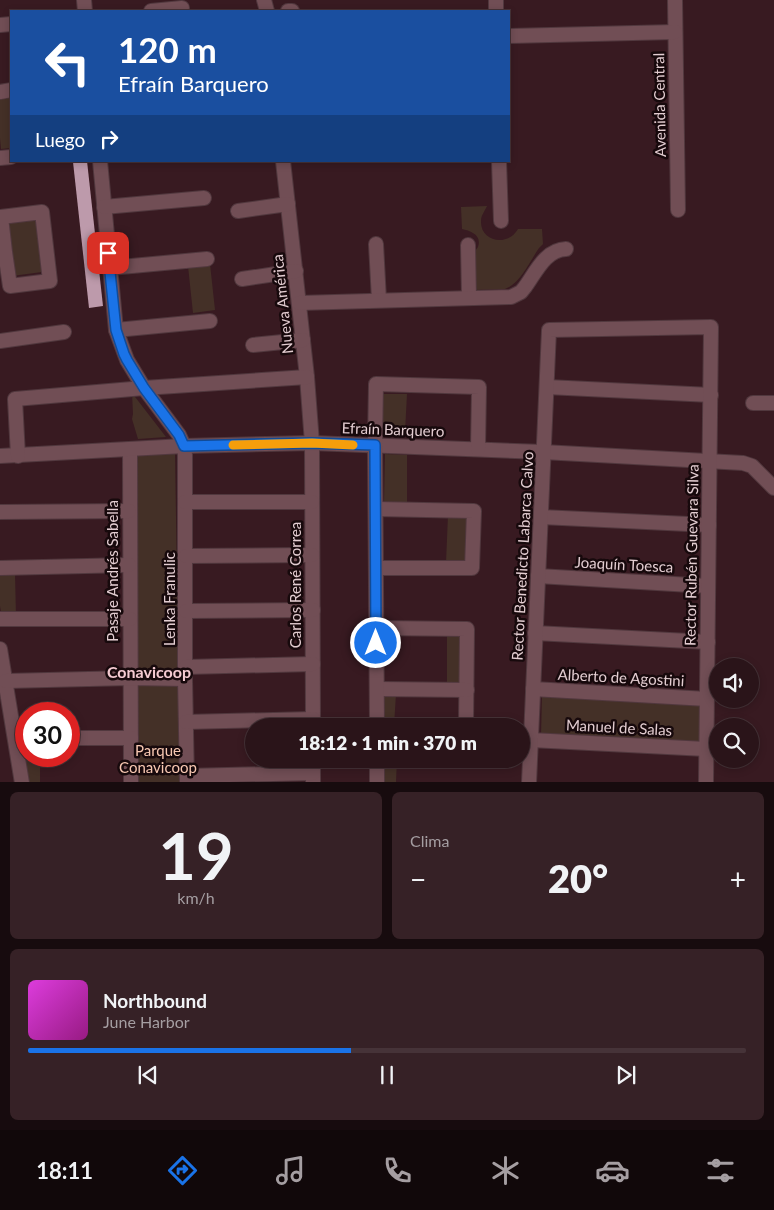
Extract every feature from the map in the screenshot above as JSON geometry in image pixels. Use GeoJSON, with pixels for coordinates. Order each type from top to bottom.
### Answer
{"type":"FeatureCollection","features":[{"type":"Feature","properties":{"kind":"street","name":"Avenida Central"},"geometry":{"type":"LineString","coordinates":[[675,0],[678,210]]}},
{"type":"Feature","properties":{"kind":"street"},"geometry":{"type":"LineString","coordinates":[[161,10],[182,8]]}},
{"type":"Feature","properties":{"kind":"street"},"geometry":{"type":"LineString","coordinates":[[510,36],[675,32]]}},
{"type":"Feature","properties":{"kind":"street"},"geometry":{"type":"LineString","coordinates":[[100,162],[116,330],[127,360],[144,388],[179,435],[184,446]]}},
{"type":"Feature","properties":{"kind":"street","name":"Nueva América"},"geometry":{"type":"LineString","coordinates":[[283,162],[307,378],[312,443]]}},
{"type":"Feature","properties":{"kind":"street"},"geometry":{"type":"LineString","coordinates":[[499,162],[500,221]]}},
{"type":"Feature","properties":{"kind":"street"},"geometry":{"type":"LineString","coordinates":[[104,207],[204,198]]}},
{"type":"Feature","properties":{"kind":"street"},"geometry":{"type":"LineString","coordinates":[[238,211],[288,204]]}},
{"type":"Feature","properties":{"kind":"street"},"geometry":{"type":"LineString","coordinates":[[42,212],[50,281],[10,286],[2,252],[1,217],[42,212]]}},
{"type":"Feature","properties":{"kind":"street"},"geometry":{"type":"LineString","coordinates":[[376,244],[379,300]]}},
{"type":"Feature","properties":{"kind":"street"},"geometry":{"type":"LineString","coordinates":[[468,246],[469,298]]}},
{"type":"Feature","properties":{"kind":"street"},"geometry":{"type":"LineString","coordinates":[[299,303],[506,298],[516,295],[525,287],[549,255],[557,250],[566,249]]}},
{"type":"Feature","properties":{"kind":"street"},"geometry":{"type":"LineString","coordinates":[[110,268],[207,258]]}},
{"type":"Feature","properties":{"kind":"street"},"geometry":{"type":"LineString","coordinates":[[242,279],[296,271]]}},
{"type":"Feature","properties":{"kind":"street"},"geometry":{"type":"LineString","coordinates":[[116,330],[210,321]]}},
{"type":"Feature","properties":{"kind":"street","name":"Rector Rubén Guevara Silva"},"geometry":{"type":"LineString","coordinates":[[549,330],[712,327],[706,782]]}},
{"type":"Feature","properties":{"kind":"street","name":"Rector Benedicto Labarca Calvo"},"geometry":{"type":"LineString","coordinates":[[530,740],[549,330]]}},
{"type":"Feature","properties":{"kind":"street"},"geometry":{"type":"LineString","coordinates":[[0,341],[64,332]]}},
{"type":"Feature","properties":{"kind":"street"},"geometry":{"type":"LineString","coordinates":[[253,345],[303,340]]}},
{"type":"Feature","properties":{"kind":"street"},"geometry":{"type":"LineString","coordinates":[[18,456],[15,399],[144,388],[307,378]]}},
{"type":"Feature","properties":{"kind":"street"},"geometry":{"type":"LineString","coordinates":[[377,718],[376,384],[479,387],[478,449]]}},
{"type":"Feature","properties":{"kind":"street"},"geometry":{"type":"LineString","coordinates":[[546,387],[711,395]]}},
{"type":"Feature","properties":{"kind":"street"},"geometry":{"type":"LineString","coordinates":[[753,403],[774,404]]}},
{"type":"Feature","properties":{"kind":"street","name":"Efraín Barquero"},"geometry":{"type":"LineString","coordinates":[[0,456],[184,446],[312,443],[478,449],[710,460],[747,464],[774,488]]}},
{"type":"Feature","properties":{"kind":"street","name":"Carlos René Correa"},"geometry":{"type":"LineString","coordinates":[[312,443],[313,718]]}},
{"type":"Feature","properties":{"kind":"street","name":"Lenka Franulic"},"geometry":{"type":"LineString","coordinates":[[184,446],[187,779]]}},
{"type":"Feature","properties":{"kind":"street","name":"Pasaje Andrés Sabella"},"geometry":{"type":"LineString","coordinates":[[130,449],[131,782]]}},
{"type":"Feature","properties":{"kind":"street"},"geometry":{"type":"LineString","coordinates":[[186,502],[312,502]]}},
{"type":"Feature","properties":{"kind":"street"},"geometry":{"type":"LineString","coordinates":[[376,509],[474,511],[472,568],[376,568]]}},
{"type":"Feature","properties":{"kind":"street"},"geometry":{"type":"LineString","coordinates":[[0,512],[129,510]]}},
{"type":"Feature","properties":{"kind":"street"},"geometry":{"type":"LineString","coordinates":[[541,517],[709,526]]}},
{"type":"Feature","properties":{"kind":"street"},"geometry":{"type":"LineString","coordinates":[[186,556],[312,556]]}},
{"type":"Feature","properties":{"kind":"street"},"geometry":{"type":"LineString","coordinates":[[0,568],[130,565]]}},
{"type":"Feature","properties":{"kind":"street","name":"Joaquín Toesca"},"geometry":{"type":"LineString","coordinates":[[538,576],[708,586]]}},
{"type":"Feature","properties":{"kind":"street"},"geometry":{"type":"LineString","coordinates":[[186,611],[313,610]]}},
{"type":"Feature","properties":{"kind":"street"},"geometry":{"type":"LineString","coordinates":[[0,619],[130,619]]}},
{"type":"Feature","properties":{"kind":"street"},"geometry":{"type":"LineString","coordinates":[[376,628],[468,629],[466,718]]}},
{"type":"Feature","properties":{"kind":"street"},"geometry":{"type":"LineString","coordinates":[[536,633],[708,642]]}},
{"type":"Feature","properties":{"kind":"street"},"geometry":{"type":"LineString","coordinates":[[0,649],[15,715]]}},
{"type":"Feature","properties":{"kind":"street"},"geometry":{"type":"LineString","coordinates":[[6,681],[130,678],[313,664]]}},
{"type":"Feature","properties":{"kind":"street"},"geometry":{"type":"LineString","coordinates":[[377,689],[466,690]]}},
{"type":"Feature","properties":{"kind":"street","name":"Alberto de Agostini"},"geometry":{"type":"LineString","coordinates":[[533,689],[707,700]]}},
{"type":"Feature","properties":{"kind":"street"},"geometry":{"type":"LineString","coordinates":[[186,722],[245,722]]}},
{"type":"Feature","properties":{"kind":"street"},"geometry":{"type":"LineString","coordinates":[[80,738],[130,738]]}},
{"type":"Feature","properties":{"kind":"street","name":"Manuel de Salas"},"geometry":{"type":"LineString","coordinates":[[530,740],[706,749]]}},
{"type":"Feature","properties":{"kind":"street"},"geometry":{"type":"LineString","coordinates":[[22,767],[22,782]]}},
{"type":"Feature","properties":{"kind":"street"},"geometry":{"type":"LineString","coordinates":[[377,768],[377,782]]}},
{"type":"Feature","properties":{"kind":"street","name":"Rector Benedicto Labarca Calvo"},"geometry":{"type":"LineString","coordinates":[[529,768],[529,782]]}},
{"type":"Feature","properties":{"kind":"street"},"geometry":{"type":"LineString","coordinates":[[187,779],[313,778]]}},
{"type":"Feature","properties":{"kind":"green space"},"geometry":{"type":"Polygon","coordinates":[[[10,95],[10,148],[1,149],[0,96],[10,95]]]}},
{"type":"Feature","properties":{"kind":"green space"},"geometry":{"type":"Polygon","coordinates":[[[487,206],[481,221],[485,234],[490,238],[502,240],[513,235],[518,229],[542,229],[543,244],[520,277],[510,286],[505,289],[474,290],[473,253],[479,243],[477,237],[472,232],[462,229],[461,207],[487,206]]]}},
{"type":"Feature","properties":{"kind":"green space"},"geometry":{"type":"Polygon","coordinates":[[[35,216],[42,272],[12,276],[5,219],[35,216]]]}},
{"type":"Feature","properties":{"kind":"green space"},"geometry":{"type":"Polygon","coordinates":[[[210,264],[215,310],[193,313],[188,266],[210,264]]]}},
{"type":"Feature","properties":{"kind":"green space"},"geometry":{"type":"Polygon","coordinates":[[[132,393],[166,437],[138,439],[132,419],[132,393]]]}},
{"type":"Feature","properties":{"kind":"green space"},"geometry":{"type":"Polygon","coordinates":[[[382,394],[407,394],[405,432],[381,433],[382,394]]]}},
{"type":"Feature","properties":{"kind":"green space","name":"Parque Conavicoop"},"geometry":{"type":"Polygon","coordinates":[[[175,451],[180,782],[136,782],[135,453],[175,451]]]}},
{"type":"Feature","properties":{"kind":"green space"},"geometry":{"type":"Polygon","coordinates":[[[385,454],[407,455],[407,503],[384,503],[385,454]]]}},
{"type":"Feature","properties":{"kind":"green space"},"geometry":{"type":"Polygon","coordinates":[[[448,515],[469,515],[468,564],[446,563],[448,515]]]}},
{"type":"Feature","properties":{"kind":"green space"},"geometry":{"type":"Polygon","coordinates":[[[15,574],[16,617],[2,618],[0,575],[15,574]]]}},
{"type":"Feature","properties":{"kind":"green space"},"geometry":{"type":"Polygon","coordinates":[[[447,631],[466,631],[465,688],[447,688],[447,631]]]}},
{"type":"Feature","properties":{"kind":"green space"},"geometry":{"type":"Polygon","coordinates":[[[382,694],[396,694],[394,718],[381,718],[382,694]]]}},
{"type":"Feature","properties":{"kind":"green space"},"geometry":{"type":"Polygon","coordinates":[[[542,696],[700,706],[699,743],[541,736],[542,696]]]}},
{"type":"Feature","properties":{"kind":"green space"},"geometry":{"type":"Polygon","coordinates":[[[27,767],[40,767],[40,782],[29,782],[27,767]]]}},
{"type":"Feature","properties":{"kind":"green space"},"geometry":{"type":"Polygon","coordinates":[[[381,768],[397,768],[396,782],[381,782],[381,768]]]}},
{"type":"Feature","properties":{"kind":"building"},"geometry":{"type":"Polygon","coordinates":[[[73,162],[87,162],[103,306],[89,308],[73,162]]]}},
{"type":"Feature","properties":{"kind":"slow traffic"},"geometry":{"type":"LineString","coordinates":[[233,445],[312,443],[353,445]]}},
{"type":"Feature","properties":{"kind":"district","name":"Conavicoop"},"geometry":{"type":"Point","coordinates":[149,672]}},
{"type":"Feature","properties":{"kind":"route"},"geometry":{"type":"LineString","coordinates":[[108,253],[116,330],[124,354],[144,388],[179,435],[184,446],[312,443],[375,445],[376,643]]}}]}
